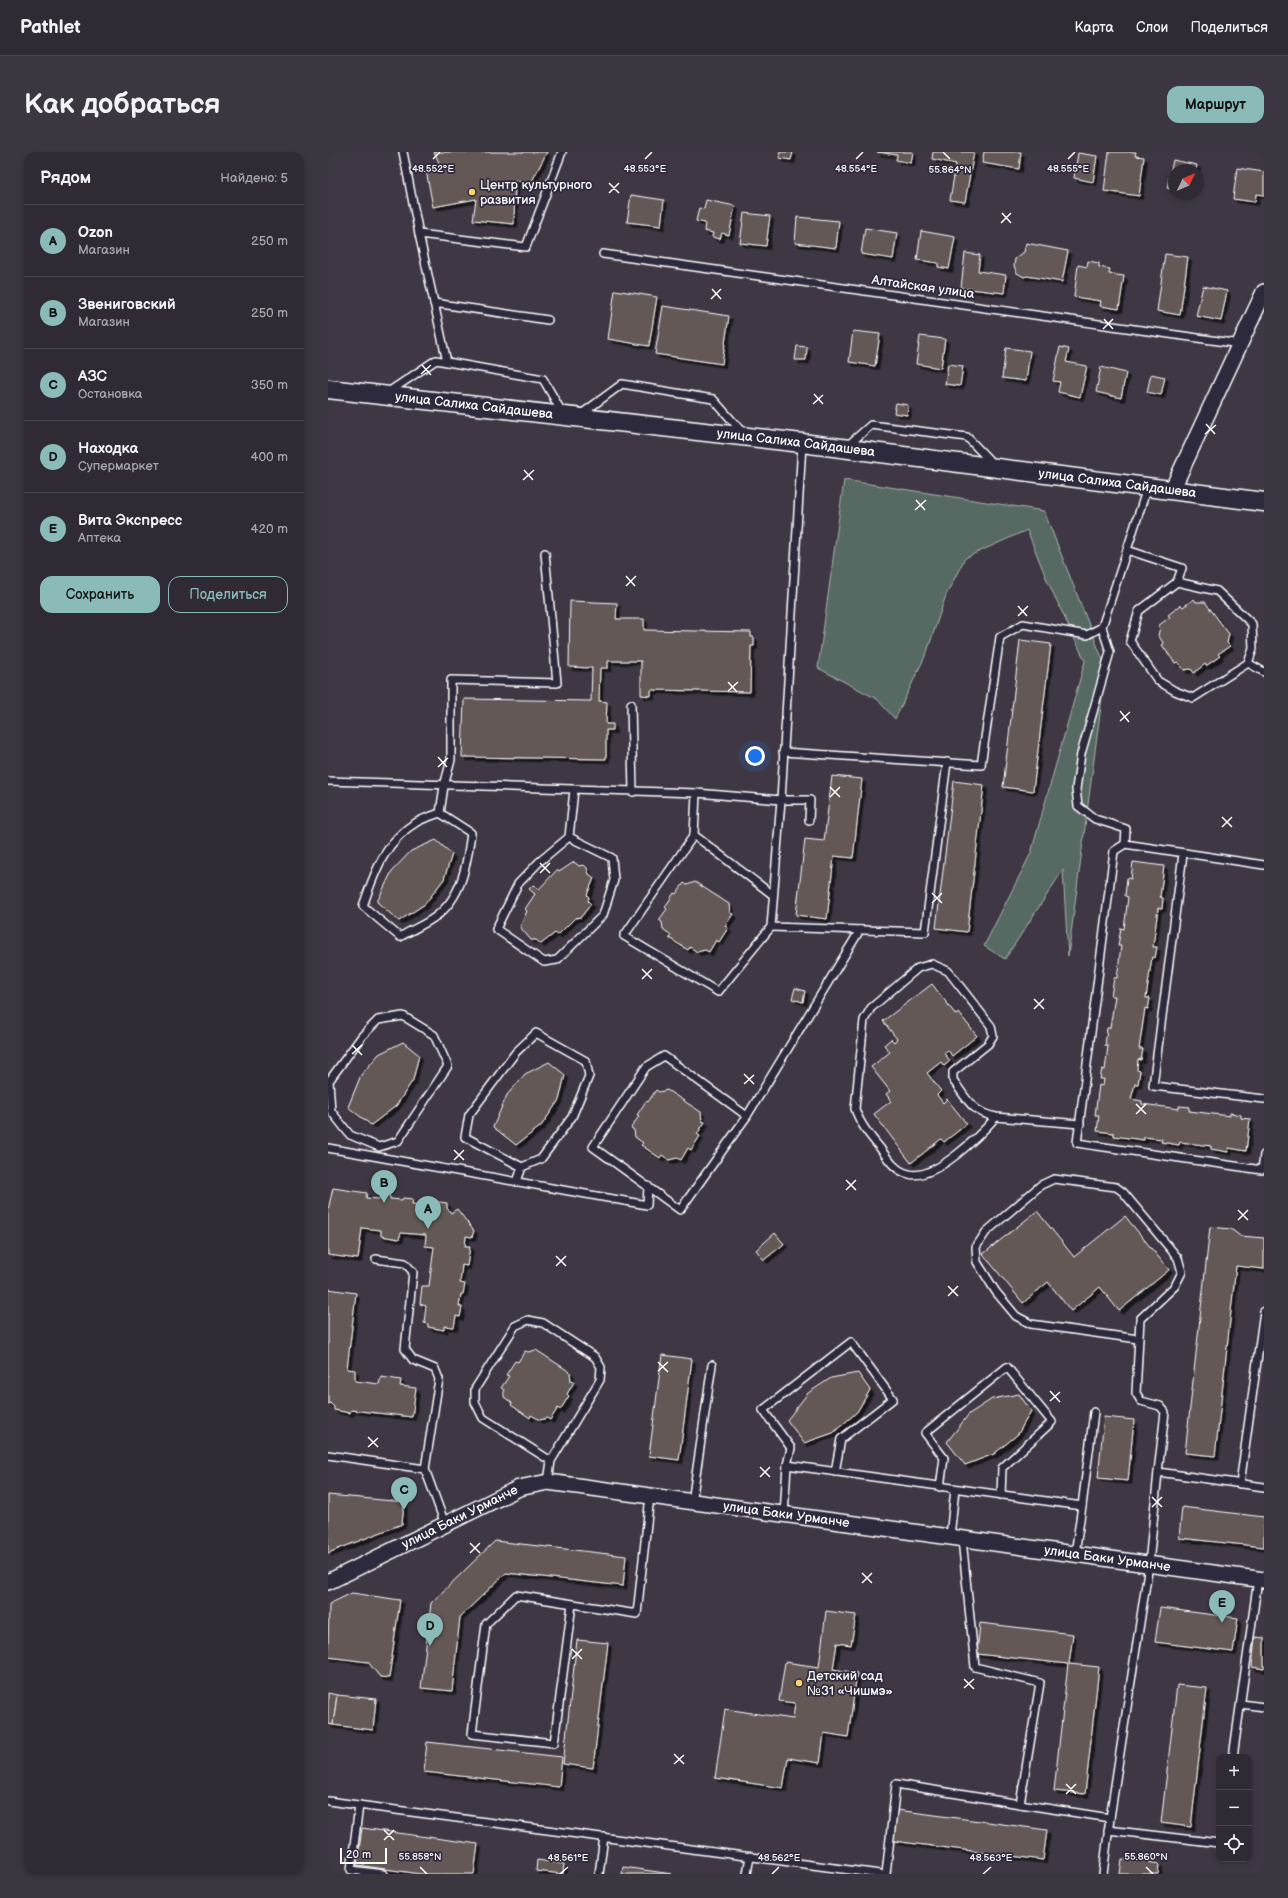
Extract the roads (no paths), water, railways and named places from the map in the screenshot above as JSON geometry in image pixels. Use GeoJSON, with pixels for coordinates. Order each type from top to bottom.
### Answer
{"type":"FeatureCollection","features":[{"type":"Feature","properties":{"kind":"street"},"geometry":{"type":"LineString","coordinates":[[1172,490],[1264,292]]}},
{"type":"Feature","properties":{"kind":"street","name":"улица Салиха Сайдашева"},"geometry":{"type":"LineString","coordinates":[[328,389],[845,448],[1264,502]]}},
{"type":"Feature","properties":{"kind":"street","name":"улица Баки Урманче"},"geometry":{"type":"LineString","coordinates":[[328,1582],[519,1488],[548,1482],[1261,1580]]}},
{"type":"Feature","properties":{"kind":"lane"},"geometry":{"type":"LineString","coordinates":[[403,152],[447,362]]}},
{"type":"Feature","properties":{"kind":"lane"},"geometry":{"type":"LineString","coordinates":[[419,234],[526,247],[562,152]]}},
{"type":"Feature","properties":{"kind":"lane","name":"Алтайская улица"},"geometry":{"type":"LineString","coordinates":[[603,254],[1240,344]]}},
{"type":"Feature","properties":{"kind":"lane"},"geometry":{"type":"LineString","coordinates":[[434,303],[548,320]]}},
{"type":"Feature","properties":{"kind":"lane"},"geometry":{"type":"LineString","coordinates":[[383,395],[436,360],[544,379],[571,416],[622,384],[713,399],[747,437]]}},
{"type":"Feature","properties":{"kind":"lane"},"geometry":{"type":"LineString","coordinates":[[845,448],[871,425],[967,438],[996,468]]}},
{"type":"Feature","properties":{"kind":"lane"},"geometry":{"type":"LineString","coordinates":[[696,794],[694,835],[624,936],[718,992],[771,927],[784,752],[802,443]]}},
{"type":"Feature","properties":{"kind":"lane"},"geometry":{"type":"LineString","coordinates":[[1125,844],[1126,829],[1095,819],[1078,806],[1076,790],[1081,754],[1110,652],[1102,627],[1147,487]]}},
{"type":"Feature","properties":{"kind":"lane"},"geometry":{"type":"LineString","coordinates":[[1127,550],[1182,568],[1176,582],[1139,611],[1130,641],[1158,681],[1175,691],[1193,698],[1248,663],[1253,649],[1252,624],[1217,591],[1176,582]]}},
{"type":"Feature","properties":{"kind":"lane"},"geometry":{"type":"LineString","coordinates":[[440,812],[444,786],[451,760],[451,680],[557,683],[545,552]]}},
{"type":"Feature","properties":{"kind":"lane"},"geometry":{"type":"LineString","coordinates":[[784,752],[981,765],[1000,637],[1023,624],[1087,635],[1102,627]]}},
{"type":"Feature","properties":{"kind":"lane"},"geometry":{"type":"LineString","coordinates":[[1248,663],[1264,672]]}},
{"type":"Feature","properties":{"kind":"lane"},"geometry":{"type":"LineString","coordinates":[[631,704],[633,792]]}},
{"type":"Feature","properties":{"kind":"lane"},"geometry":{"type":"LineString","coordinates":[[771,927],[925,932],[947,762]]}},
{"type":"Feature","properties":{"kind":"lane"},"geometry":{"type":"LineString","coordinates":[[328,781],[696,794],[780,800],[810,800],[809,820]]}},
{"type":"Feature","properties":{"kind":"lane"},"geometry":{"type":"LineString","coordinates":[[569,837],[612,858],[614,880],[603,915],[557,960],[544,962],[496,929],[518,884],[539,862],[569,837],[574,790]]}},
{"type":"Feature","properties":{"kind":"lane"},"geometry":{"type":"LineString","coordinates":[[440,812],[471,833],[467,861],[456,895],[436,916],[400,937],[363,906],[377,867],[392,842],[416,823],[440,812]]}},
{"type":"Feature","properties":{"kind":"lane"},"geometry":{"type":"LineString","coordinates":[[694,835],[773,895]]}},
{"type":"Feature","properties":{"kind":"lane"},"geometry":{"type":"LineString","coordinates":[[1264,865],[1183,854],[1125,844],[1114,851],[1077,1143],[1263,1170],[1264,1155]]}},
{"type":"Feature","properties":{"kind":"lane"},"geometry":{"type":"LineString","coordinates":[[1183,854],[1153,1086],[1264,1099]]}},
{"type":"Feature","properties":{"kind":"lane"},"geometry":{"type":"LineString","coordinates":[[747,1116],[664,1056],[646,1067],[593,1147],[680,1210],[747,1116],[860,930]]}},
{"type":"Feature","properties":{"kind":"lane"},"geometry":{"type":"LineString","coordinates":[[996,1117],[982,1133],[935,1170],[920,1175],[909,1174],[893,1166],[859,1122],[855,1110],[864,1020],[871,1008],[918,968],[932,964],[948,971],[990,1026],[993,1036],[988,1044],[953,1072],[953,1080],[974,1108],[982,1114],[996,1117],[1080,1124]]}},
{"type":"Feature","properties":{"kind":"lane"},"geometry":{"type":"LineString","coordinates":[[372,1156],[379,1147],[398,1141],[448,1066],[434,1035],[403,1016],[378,1020],[362,1036],[329,1081],[331,1111],[350,1135],[379,1147]]}},
{"type":"Feature","properties":{"kind":"lane"},"geometry":{"type":"LineString","coordinates":[[536,1033],[586,1061],[589,1076],[572,1117],[541,1160],[522,1167],[465,1137],[469,1116],[516,1052],[536,1033]]}},
{"type":"Feature","properties":{"kind":"lane"},"geometry":{"type":"LineString","coordinates":[[328,1148],[647,1205],[648,1186]]}},
{"type":"Feature","properties":{"kind":"lane"},"geometry":{"type":"LineString","coordinates":[[517,1182],[522,1167]]}},
{"type":"Feature","properties":{"kind":"lane"},"geometry":{"type":"LineString","coordinates":[[1103,1874],[1108,1830],[1149,1564],[1165,1412],[1160,1406],[1141,1401],[1136,1394],[1140,1319],[1175,1286],[1182,1272],[1178,1258],[1123,1192],[1116,1187],[1054,1179],[1041,1185],[986,1232],[976,1247],[977,1262],[996,1292],[1016,1316],[1031,1324],[1138,1340]]}},
{"type":"Feature","properties":{"kind":"lane"},"geometry":{"type":"LineString","coordinates":[[376,1259],[405,1263],[413,1272],[405,1349],[413,1360],[435,1369],[439,1379],[425,1469],[445,1524]]}},
{"type":"Feature","properties":{"kind":"lane"},"geometry":{"type":"LineString","coordinates":[[1240,1484],[1264,1311]]}},
{"type":"Feature","properties":{"kind":"lane"},"geometry":{"type":"LineString","coordinates":[[548,1482],[551,1461],[600,1380],[601,1367],[595,1357],[543,1323],[528,1320],[515,1326],[475,1388],[475,1402],[483,1418],[551,1461]]}},
{"type":"Feature","properties":{"kind":"lane"},"geometry":{"type":"LineString","coordinates":[[784,1514],[787,1465],[791,1448],[763,1410],[851,1342],[893,1399],[841,1440],[835,1472]]}},
{"type":"Feature","properties":{"kind":"lane"},"geometry":{"type":"LineString","coordinates":[[692,1502],[712,1365]]}},
{"type":"Feature","properties":{"kind":"lane"},"geometry":{"type":"LineString","coordinates":[[940,1487],[944,1458],[925,1433],[1007,1367],[1052,1422],[1002,1468],[1001,1495]]}},
{"type":"Feature","properties":{"kind":"lane"},"geometry":{"type":"LineString","coordinates":[[1075,1554],[1094,1412]]}},
{"type":"Feature","properties":{"kind":"lane"},"geometry":{"type":"LineString","coordinates":[[328,1455],[425,1469]]}},
{"type":"Feature","properties":{"kind":"lane"},"geometry":{"type":"LineString","coordinates":[[787,1465],[1082,1506]]}},
{"type":"Feature","properties":{"kind":"lane"},"geometry":{"type":"LineString","coordinates":[[1158,1472],[1264,1487]]}},
{"type":"Feature","properties":{"kind":"lane"},"geometry":{"type":"LineString","coordinates":[[955,1489],[956,1538],[975,1668],[1040,1683],[1020,1804]]}},
{"type":"Feature","properties":{"kind":"lane"},"geometry":{"type":"LineString","coordinates":[[572,1604],[554,1743],[472,1734],[486,1624],[516,1595],[637,1614],[650,1496]]}},
{"type":"Feature","properties":{"kind":"lane"},"geometry":{"type":"LineString","coordinates":[[1233,1754],[1261,1580]]}},
{"type":"Feature","properties":{"kind":"lane"},"geometry":{"type":"LineString","coordinates":[[1241,1704],[1264,1707]]}},
{"type":"Feature","properties":{"kind":"lane"},"geometry":{"type":"LineString","coordinates":[[886,1874],[896,1784],[1110,1818]]}},
{"type":"Feature","properties":{"kind":"lane"},"geometry":{"type":"LineString","coordinates":[[328,1801],[750,1856],[850,1872],[880,1874]]}},
{"type":"Feature","properties":{"kind":"lane"},"geometry":{"type":"LineString","coordinates":[[359,1805],[350,1870],[382,1874]]}},
{"type":"Feature","properties":{"kind":"lane"},"geometry":{"type":"LineString","coordinates":[[1108,1830],[1216,1843]]}},
{"type":"Feature","properties":{"kind":"lane"},"geometry":{"type":"LineString","coordinates":[[600,1874],[604,1837]]}},
{"type":"Feature","properties":{"kind":"lane"},"geometry":{"type":"LineString","coordinates":[[747,1874],[750,1856]]}},
{"type":"Feature","properties":{"kind":"place","name":"Центр культурного развития"},"geometry":{"type":"Point","coordinates":[472,192]}},
{"type":"Feature","properties":{"kind":"place","name":"Звениговский"},"geometry":{"type":"Point","coordinates":[384,1203]}},
{"type":"Feature","properties":{"kind":"place","name":"Ozon"},"geometry":{"type":"Point","coordinates":[428,1229]}},
{"type":"Feature","properties":{"kind":"place","name":"АЗС"},"geometry":{"type":"Point","coordinates":[404,1510]}},
{"type":"Feature","properties":{"kind":"place","name":"Вита Экспресс"},"geometry":{"type":"Point","coordinates":[1222,1623]}},
{"type":"Feature","properties":{"kind":"place","name":"Находка"},"geometry":{"type":"Point","coordinates":[430,1646]}},
{"type":"Feature","properties":{"kind":"place","name":"Детский сад №31 «Чишмэ»"},"geometry":{"type":"Point","coordinates":[799,1683]}}]}
